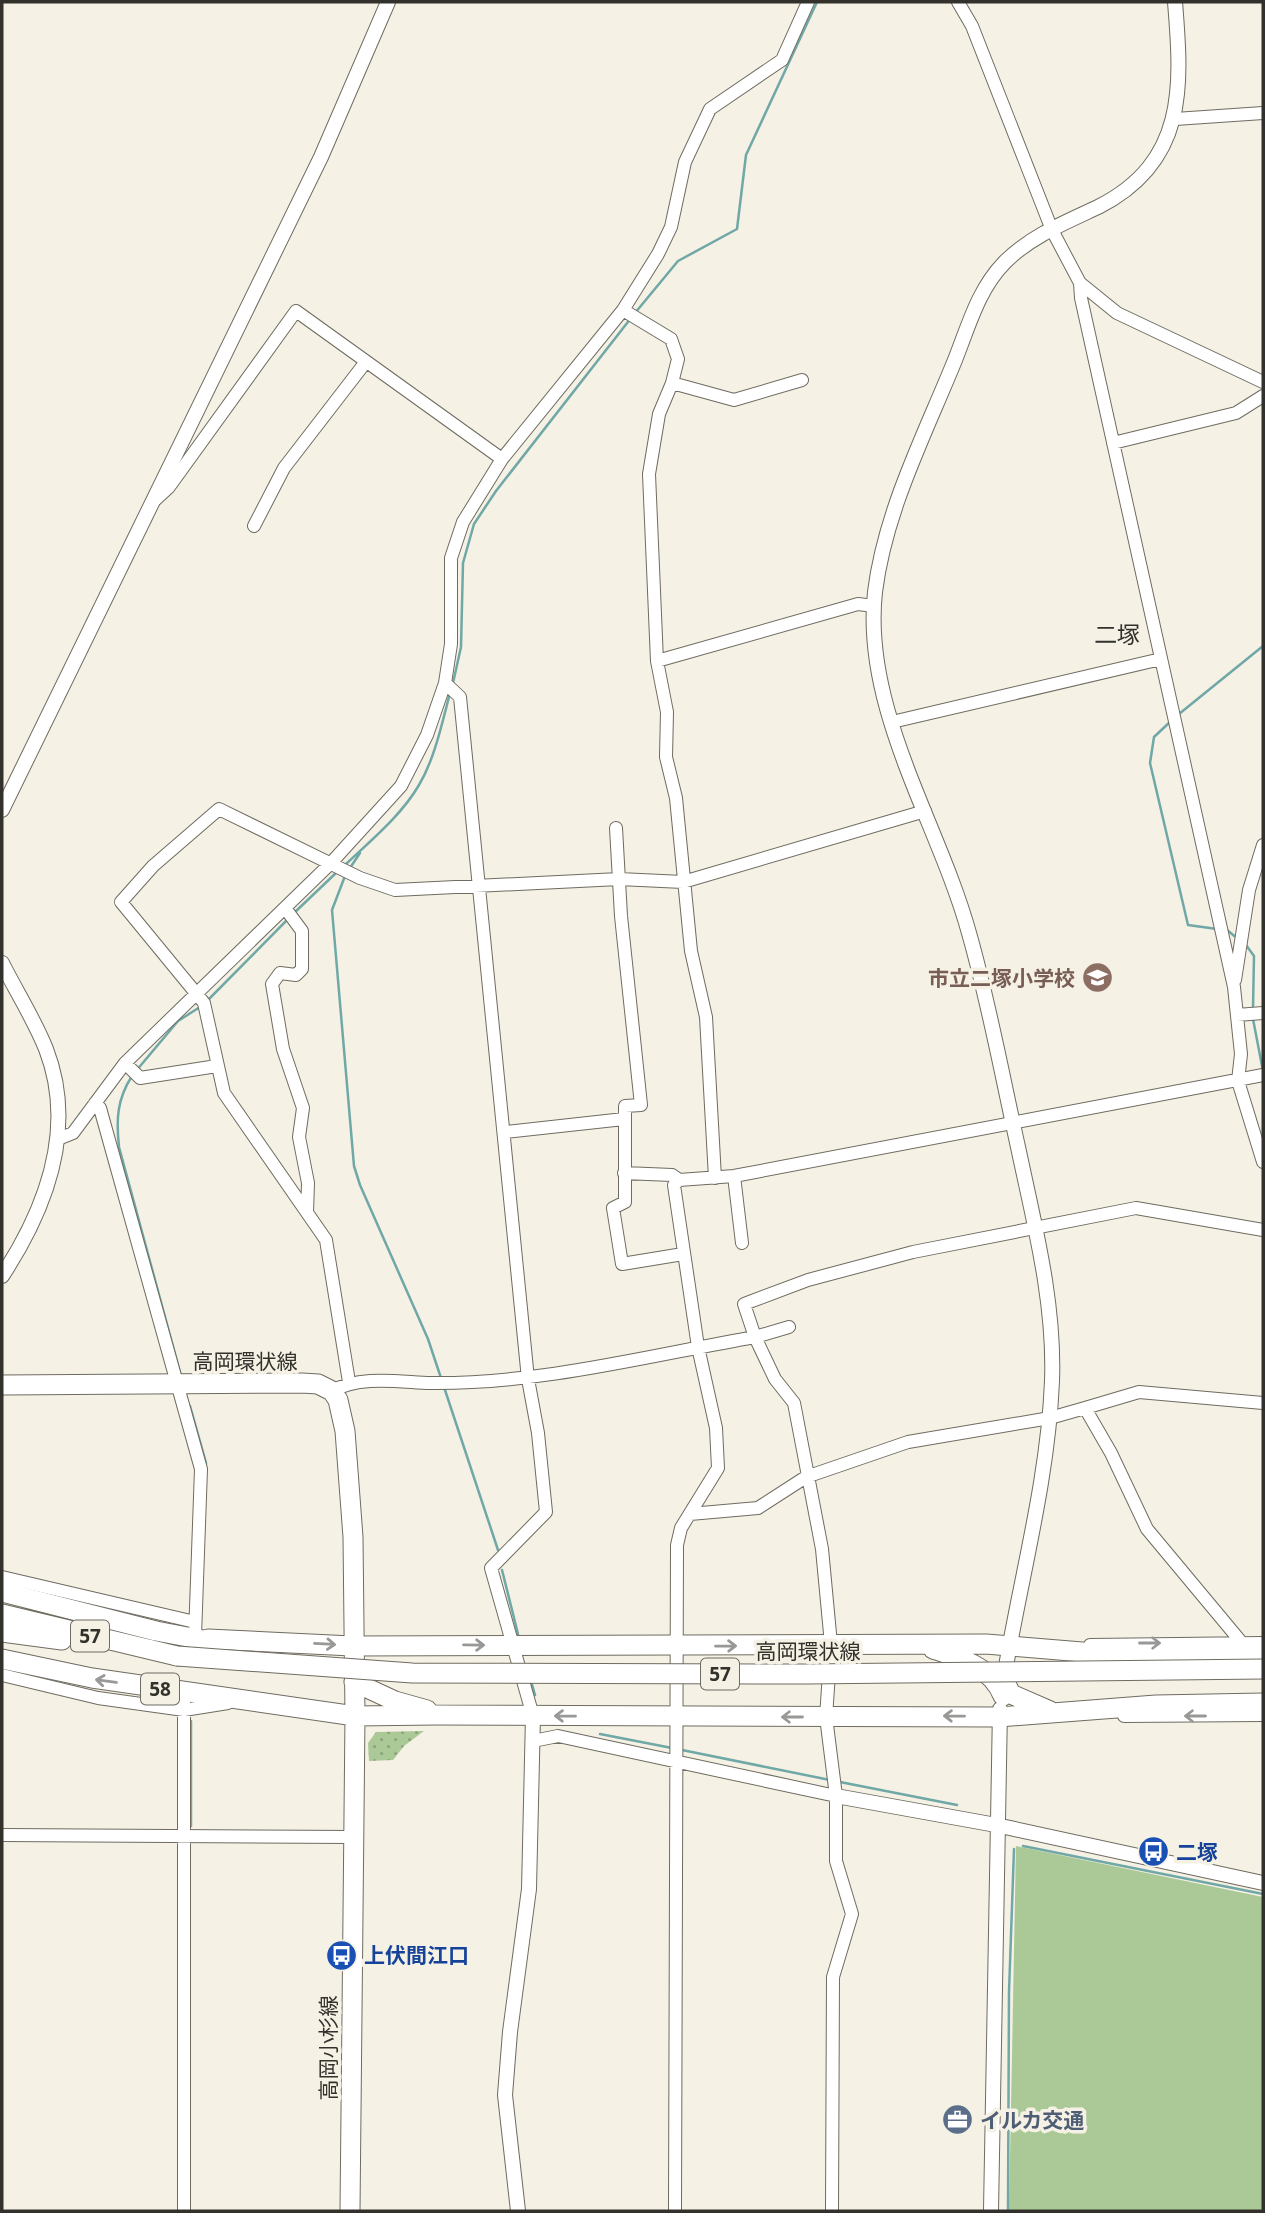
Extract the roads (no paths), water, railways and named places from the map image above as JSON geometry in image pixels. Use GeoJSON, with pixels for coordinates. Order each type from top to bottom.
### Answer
{"type":"FeatureCollection","features":[{"type":"Feature","properties":{"kind":"main road","name":"高岡環状線"},"geometry":{"type":"LineString","coordinates":[[2,1385],[302,1383],[340,1386]]}},
{"type":"Feature","properties":{"kind":"main road"},"geometry":{"type":"LineString","coordinates":[[340,1386],[338,1400],[345,1431],[353,1537],[352,1646],[355,1716]]}},
{"type":"Feature","properties":{"kind":"main road"},"geometry":{"type":"LineString","coordinates":[[2,1592],[156,1631],[199,1632],[352,1646]]}},
{"type":"Feature","properties":{"kind":"main road","name":"高岡環状線"},"geometry":{"type":"LineString","coordinates":[[2,1614],[177,1656]]}},
{"type":"Feature","properties":{"kind":"main road","name":"高岡環状線"},"geometry":{"type":"LineString","coordinates":[[2,1632],[177,1656],[412,1673],[806,1674],[1263,1669]]}},
{"type":"Feature","properties":{"kind":"main road"},"geometry":{"type":"LineString","coordinates":[[199,1632],[235,1648],[299,1657],[395,1701],[445,1715]]}},
{"type":"Feature","properties":{"kind":"main road"},"geometry":{"type":"LineString","coordinates":[[320,1711],[354,1680],[406,1644]]}},
{"type":"Feature","properties":{"kind":"main road","name":"57"},"geometry":{"type":"LineString","coordinates":[[352,1646],[406,1644],[677,1647],[915,1644],[1058,1648],[1143,1657],[1263,1656]]}},
{"type":"Feature","properties":{"kind":"main road"},"geometry":{"type":"LineString","coordinates":[[915,1644],[981,1669],[1011,1694],[1060,1712]]}},
{"type":"Feature","properties":{"kind":"main road","name":"58"},"geometry":{"type":"LineString","coordinates":[[2,1659],[184,1701],[243,1700],[355,1716]]}},
{"type":"Feature","properties":{"kind":"main road","name":"57"},"geometry":{"type":"LineString","coordinates":[[355,1716],[999,1717],[1263,1703]]}},
{"type":"Feature","properties":{"kind":"main road","name":"高岡小杉線"},"geometry":{"type":"LineString","coordinates":[[349,2211],[355,1716]]}},
{"type":"Feature","properties":{"kind":"street"},"geometry":{"type":"LineString","coordinates":[[2,810],[147,508],[315,169],[388,2]]}},
{"type":"Feature","properties":{"kind":"street"},"geometry":{"type":"LineString","coordinates":[[58,1139],[73,1133],[125,1063],[331,863],[401,786],[427,735],[445,683],[451,644],[451,558],[463,522],[502,460],[623,310],[659,254],[671,227],[685,162],[710,109],[782,60],[808,2]]}},
{"type":"Feature","properties":{"kind":"street"},"geometry":{"type":"LineString","coordinates":[[958,2],[972,26],[1052,230],[1080,283],[1234,987],[1241,1054],[1238,1081],[1263,1162]]}},
{"type":"Feature","properties":{"kind":"street"},"geometry":{"type":"LineString","coordinates":[[991,2211],[999,1717],[1050,1418],[1052,1342],[1035,1226],[968,927],[892,722],[877,668],[874,606],[883,556],[896,509],[976,304],[1003,264],[1019,249],[1114,199],[1140,177],[1159,152],[1175,118],[1180,65],[1175,2]]}},
{"type":"Feature","properties":{"kind":"street"},"geometry":{"type":"LineString","coordinates":[[1175,118],[1263,113]]}},
{"type":"Feature","properties":{"kind":"street"},"geometry":{"type":"LineString","coordinates":[[1080,283],[1117,313],[1263,382]]}},
{"type":"Feature","properties":{"kind":"street"},"geometry":{"type":"LineString","coordinates":[[623,310],[671,339],[678,359],[673,383],[659,414],[649,474],[657,662],[667,712],[666,758],[676,798],[691,951],[706,1017],[715,1178]]}},
{"type":"Feature","properties":{"kind":"street"},"geometry":{"type":"LineString","coordinates":[[147,508],[169,487],[296,311],[502,460]]}},
{"type":"Feature","properties":{"kind":"street"},"geometry":{"type":"LineString","coordinates":[[254,526],[284,468],[365,363]]}},
{"type":"Feature","properties":{"kind":"street"},"geometry":{"type":"LineString","coordinates":[[673,383],[734,400],[802,380]]}},
{"type":"Feature","properties":{"kind":"street"},"geometry":{"type":"LineString","coordinates":[[1113,443],[1236,413],[1263,396]]}},
{"type":"Feature","properties":{"kind":"street"},"geometry":{"type":"LineString","coordinates":[[657,662],[858,604],[874,606]]}},
{"type":"Feature","properties":{"kind":"street"},"geometry":{"type":"LineString","coordinates":[[892,722],[1161,659]]}},
{"type":"Feature","properties":{"kind":"street"},"geometry":{"type":"LineString","coordinates":[[445,683],[460,697],[528,1379],[538,1433],[546,1512],[491,1568],[533,1716],[528,1889],[505,2095],[517,2211]]}},
{"type":"Feature","properties":{"kind":"street"},"geometry":{"type":"LineString","coordinates":[[789,1327],[755,1337],[528,1379],[340,1386],[326,1240],[224,1093],[204,1003],[121,902],[153,866],[219,809],[360,878],[395,890],[619,879],[683,882],[925,811]]}},
{"type":"Feature","properties":{"kind":"street"},"geometry":{"type":"LineString","coordinates":[[616,828],[641,1105],[625,1106],[625,1202],[613,1208],[622,1264],[683,1254]]}},
{"type":"Feature","properties":{"kind":"street"},"geometry":{"type":"LineString","coordinates":[[1234,987],[1248,890],[1263,845]]}},
{"type":"Feature","properties":{"kind":"street"},"geometry":{"type":"LineString","coordinates":[[285,908],[302,931],[302,969],[296,975],[279,974],[272,984],[283,1049],[303,1108],[299,1137],[308,1183],[307,1212]]}},
{"type":"Feature","properties":{"kind":"street"},"geometry":{"type":"LineString","coordinates":[[2,963],[46,1049],[54,1083],[58,1139],[45,1198],[2,1276]]}},
{"type":"Feature","properties":{"kind":"street"},"geometry":{"type":"LineString","coordinates":[[1237,1015],[1263,1013]]}},
{"type":"Feature","properties":{"kind":"street"},"geometry":{"type":"LineString","coordinates":[[125,1063],[140,1078],[217,1066]]}},
{"type":"Feature","properties":{"kind":"street"},"geometry":{"type":"LineString","coordinates":[[624,1173],[671,1175],[679,1180],[734,1176],[1263,1075]]}},
{"type":"Feature","properties":{"kind":"street"},"geometry":{"type":"LineString","coordinates":[[2,1577],[199,1632],[201,1469],[100,1108],[95,1103]]}},
{"type":"Feature","properties":{"kind":"street"},"geometry":{"type":"LineString","coordinates":[[505,1132],[624,1119]]}},
{"type":"Feature","properties":{"kind":"street"},"geometry":{"type":"LineString","coordinates":[[734,1176],[742,1242]]}},
{"type":"Feature","properties":{"kind":"street"},"geometry":{"type":"LineString","coordinates":[[675,2211],[677,1545],[690,1514],[718,1468],[716,1428],[698,1347],[683,1254],[674,1185],[679,1180]]}},
{"type":"Feature","properties":{"kind":"street"},"geometry":{"type":"LineString","coordinates":[[832,2211],[833,1977],[852,1914],[836,1861],[836,1796],[826,1717],[831,1644],[822,1549],[806,1477],[794,1403],[775,1378],[755,1337],[744,1304],[808,1280],[900,1255],[1136,1208],[1263,1230]]}},
{"type":"Feature","properties":{"kind":"street"},"geometry":{"type":"LineString","coordinates":[[690,1514],[758,1508],[806,1477],[908,1442],[1050,1418],[1139,1392],[1263,1403]]}},
{"type":"Feature","properties":{"kind":"street"},"geometry":{"type":"LineString","coordinates":[[1085,1408],[1111,1453],[1147,1529],[1242,1643]]}},
{"type":"Feature","properties":{"kind":"street"},"geometry":{"type":"LineString","coordinates":[[1058,1648],[1115,1643],[1263,1643]]}},
{"type":"Feature","properties":{"kind":"street"},"geometry":{"type":"LineString","coordinates":[[2,1675],[98,1698],[184,1701],[184,2211]]}},
{"type":"Feature","properties":{"kind":"street"},"geometry":{"type":"LineString","coordinates":[[1060,1712],[1091,1716],[1263,1716]]}},
{"type":"Feature","properties":{"kind":"street"},"geometry":{"type":"LineString","coordinates":[[533,1741],[558,1736],[836,1796],[996,1825],[1263,1882]]}},
{"type":"Feature","properties":{"kind":"street"},"geometry":{"type":"LineString","coordinates":[[2,1835],[352,1837]]}},
{"type":"Feature","properties":{"kind":"waterway"},"geometry":{"type":"LineString","coordinates":[[635,313],[678,261],[737,229],[746,155],[817,2]]}},
{"type":"Feature","properties":{"kind":"waterway"},"geometry":{"type":"LineString","coordinates":[[453,683],[461,647],[463,563],[474,524],[496,491],[631,318]]}},
{"type":"Feature","properties":{"kind":"waterway"},"geometry":{"type":"LineString","coordinates":[[1179,714],[1263,646]]}},
{"type":"Feature","properties":{"kind":"waterway"},"geometry":{"type":"LineString","coordinates":[[345,865],[394,818],[419,785],[434,752],[450,693]]}},
{"type":"Feature","properties":{"kind":"waterway"},"geometry":{"type":"LineString","coordinates":[[1171,721],[1154,737],[1150,763],[1188,925],[1217,929]]}},
{"type":"Feature","properties":{"kind":"waterway"},"geometry":{"type":"LineString","coordinates":[[350,868],[360,853]]}},
{"type":"Feature","properties":{"kind":"waterway"},"geometry":{"type":"LineString","coordinates":[[294,913],[337,872]]}},
{"type":"Feature","properties":{"kind":"waterway"},"geometry":{"type":"LineString","coordinates":[[345,876],[332,910],[354,1166],[428,1339],[441,1378]]}},
{"type":"Feature","properties":{"kind":"waterway"},"geometry":{"type":"LineString","coordinates":[[208,1000],[289,918]]}},
{"type":"Feature","properties":{"kind":"waterway"},"geometry":{"type":"LineString","coordinates":[[1227,930],[1238,939]]}},
{"type":"Feature","properties":{"kind":"waterway"},"geometry":{"type":"LineString","coordinates":[[1246,945],[1254,956],[1253,1009]]}},
{"type":"Feature","properties":{"kind":"waterway"},"geometry":{"type":"LineString","coordinates":[[136,1071],[178,1021],[200,1007]]}},
{"type":"Feature","properties":{"kind":"waterway"},"geometry":{"type":"LineString","coordinates":[[1253,1019],[1263,1071]]}},
{"type":"Feature","properties":{"kind":"waterway"},"geometry":{"type":"LineString","coordinates":[[132,1076],[123,1093],[119,1110],[119,1147],[181,1376]]}},
{"type":"Feature","properties":{"kind":"waterway"},"geometry":{"type":"LineString","coordinates":[[444,1387],[498,1550]]}},
{"type":"Feature","properties":{"kind":"waterway"},"geometry":{"type":"LineString","coordinates":[[190,1406],[206,1463]]}},
{"type":"Feature","properties":{"kind":"waterway"},"geometry":{"type":"LineString","coordinates":[[502,1570],[518,1634]]}},
{"type":"Feature","properties":{"kind":"waterway"},"geometry":{"type":"LineString","coordinates":[[531,1681],[535,1695]]}},
{"type":"Feature","properties":{"kind":"waterway"},"geometry":{"type":"LineString","coordinates":[[188,1826],[191,1826],[191,1721]]}},
{"type":"Feature","properties":{"kind":"waterway"},"geometry":{"type":"LineString","coordinates":[[600,1734],[672,1748]]}},
{"type":"Feature","properties":{"kind":"waterway"},"geometry":{"type":"LineString","coordinates":[[682,1750],[830,1780]]}},
{"type":"Feature","properties":{"kind":"waterway"},"geometry":{"type":"LineString","coordinates":[[840,1782],[957,1805]]}},
{"type":"Feature","properties":{"kind":"waterway"},"geometry":{"type":"LineString","coordinates":[[1023,1846],[1263,1894]]}},
{"type":"Feature","properties":{"kind":"waterway"},"geometry":{"type":"LineString","coordinates":[[1008,2211],[1009,1992],[1014,1849]]}},
{"type":"Feature","properties":{"kind":"place","name":"市立二塚小学校"},"geometry":{"type":"Point","coordinates":[1098,978]}},
{"type":"Feature","properties":{"kind":"place","name":"二塚"},"geometry":{"type":"Point","coordinates":[1153,1852]}},
{"type":"Feature","properties":{"kind":"place","name":"上伏間江口"},"geometry":{"type":"Point","coordinates":[341,1955]}},
{"type":"Feature","properties":{"kind":"place","name":"イルカ交通"},"geometry":{"type":"Point","coordinates":[957,2120]}},
{"type":"Feature","properties":{"kind":"district","name":"二塚"},"geometry":{"type":"Point","coordinates":[1117,634]}}]}
